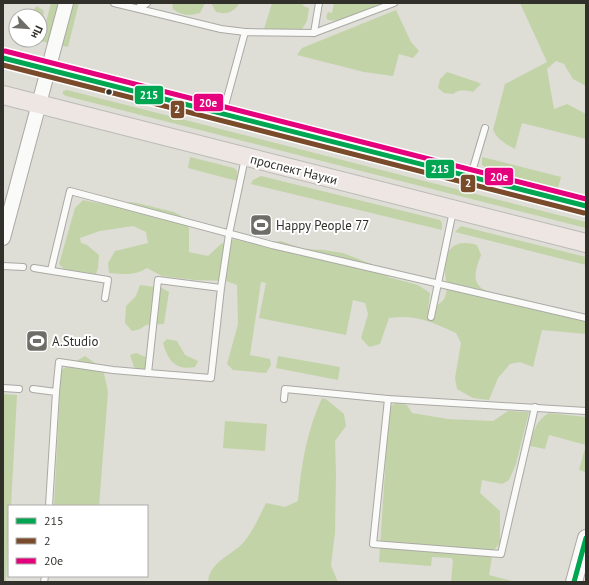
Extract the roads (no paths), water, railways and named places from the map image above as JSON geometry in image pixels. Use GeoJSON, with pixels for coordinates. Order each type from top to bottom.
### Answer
{"type":"FeatureCollection","features":[{"type":"Feature","properties":{"kind":"main road"},"geometry":{"type":"LineString","coordinates":[[3,58],[586,206]]}},
{"type":"Feature","properties":{"kind":"main road","name":"проспект Науки"},"geometry":{"type":"LineString","coordinates":[[3,95],[586,243]]}},
{"type":"Feature","properties":{"kind":"main road"},"geometry":{"type":"LineString","coordinates":[[574,582],[586,538]]}},
{"type":"Feature","properties":{"kind":"street"},"geometry":{"type":"LineString","coordinates":[[3,238],[66,3]]}},
{"type":"Feature","properties":{"kind":"lane"},"geometry":{"type":"LineString","coordinates":[[114,3],[140,6],[221,29],[245,32],[314,33],[394,3]]}},
{"type":"Feature","properties":{"kind":"lane"},"geometry":{"type":"LineString","coordinates":[[140,6],[147,3]]}},
{"type":"Feature","properties":{"kind":"lane"},"geometry":{"type":"LineString","coordinates":[[314,33],[319,3]]}},
{"type":"Feature","properties":{"kind":"lane"},"geometry":{"type":"LineString","coordinates":[[223,114],[245,32]]}},
{"type":"Feature","properties":{"kind":"lane"},"geometry":{"type":"LineString","coordinates":[[471,177],[485,128]]}},
{"type":"Feature","properties":{"kind":"lane"},"geometry":{"type":"LineString","coordinates":[[49,505],[59,362],[112,370],[211,378],[221,288],[229,234],[246,156]]}},
{"type":"Feature","properties":{"kind":"lane"},"geometry":{"type":"LineString","coordinates":[[51,270],[70,191],[229,234],[437,285],[586,318]]}},
{"type":"Feature","properties":{"kind":"lane"},"geometry":{"type":"LineString","coordinates":[[431,317],[453,210]]}},
{"type":"Feature","properties":{"kind":"lane"},"geometry":{"type":"LineString","coordinates":[[3,266],[22,267]]}},
{"type":"Feature","properties":{"kind":"lane"},"geometry":{"type":"LineString","coordinates":[[34,268],[108,280],[105,298]]}},
{"type":"Feature","properties":{"kind":"lane"},"geometry":{"type":"LineString","coordinates":[[148,373],[158,280],[221,288]]}},
{"type":"Feature","properties":{"kind":"lane"},"geometry":{"type":"LineString","coordinates":[[3,388],[19,389]]}},
{"type":"Feature","properties":{"kind":"lane"},"geometry":{"type":"LineString","coordinates":[[33,389],[56,392]]}},
{"type":"Feature","properties":{"kind":"lane"},"geometry":{"type":"LineString","coordinates":[[284,399],[285,389],[388,399],[586,411]]}},
{"type":"Feature","properties":{"kind":"lane"},"geometry":{"type":"LineString","coordinates":[[388,399],[373,544],[501,554],[535,407]]}},
{"type":"Feature","properties":{"kind":"place","name":"Happy People 77"},"geometry":{"type":"Point","coordinates":[261,225]}},
{"type":"Feature","properties":{"kind":"place","name":"A.Studio"},"geometry":{"type":"Point","coordinates":[37,341]}}]}
